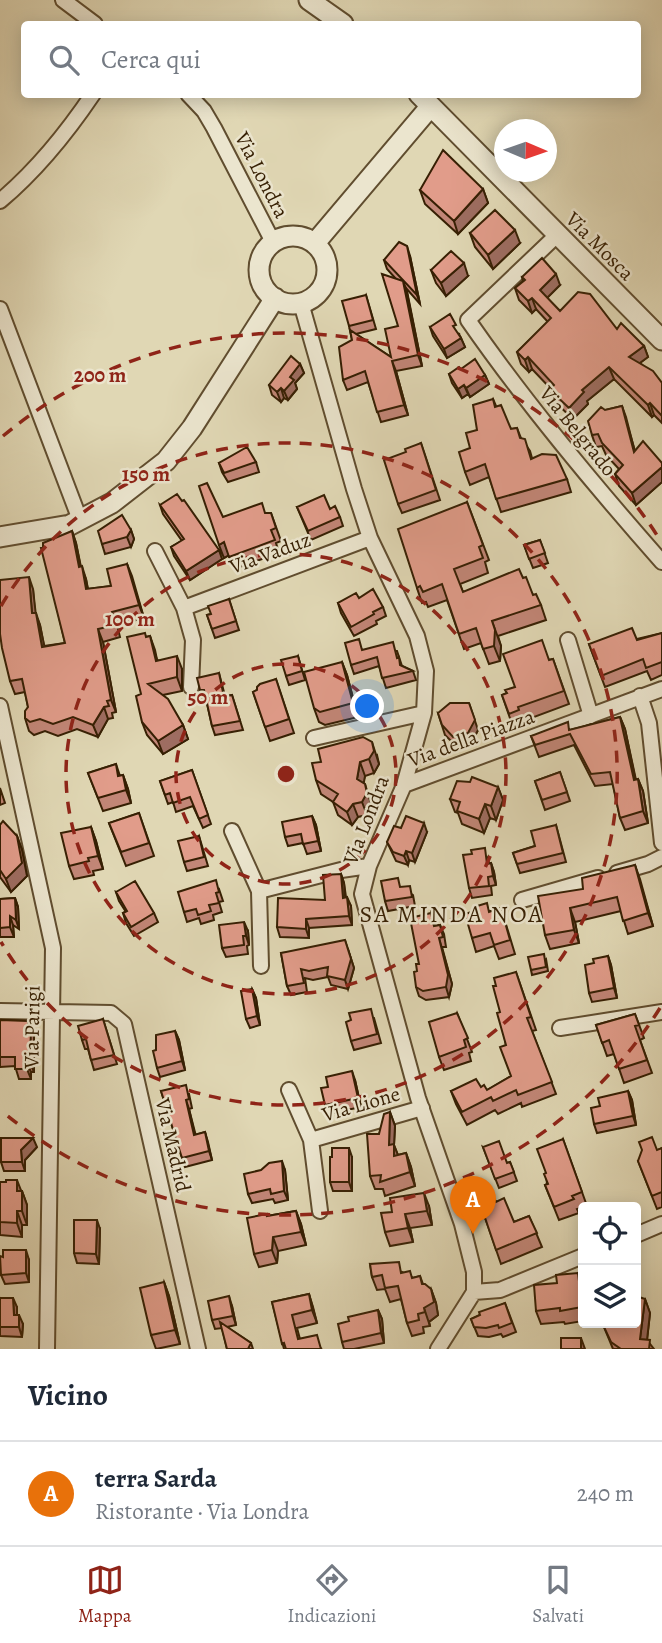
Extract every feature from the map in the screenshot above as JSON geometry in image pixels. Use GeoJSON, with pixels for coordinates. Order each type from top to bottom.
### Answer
{"type":"FeatureCollection","features":[{"type":"Feature","properties":{"kind":"street"},"geometry":{"type":"LineString","coordinates":[[63,0],[91,21]]}},
{"type":"Feature","properties":{"kind":"street"},"geometry":{"type":"LineString","coordinates":[[309,0],[339,21]]}},
{"type":"Feature","properties":{"kind":"street"},"geometry":{"type":"LineString","coordinates":[[0,201],[24,181],[50,152],[90,98]]}},
{"type":"Feature","properties":{"kind":"street","name":"Via Londra"},"geometry":{"type":"LineString","coordinates":[[192,98],[214,128],[273,242]]}},
{"type":"Feature","properties":{"kind":"street"},"geometry":{"type":"LineString","coordinates":[[315,243],[425,101]]}},
{"type":"Feature","properties":{"kind":"street","name":"Via Mosca"},"geometry":{"type":"LineString","coordinates":[[425,101],[662,340]]}},
{"type":"Feature","properties":{"kind":"street"},"geometry":{"type":"LineString","coordinates":[[291,235],[304,237],[315,243],[328,267],[326,280],[319,292],[301,303],[289,304],[275,298],[262,284],[259,267],[264,251],[273,242],[291,235]]}},
{"type":"Feature","properties":{"kind":"street","name":"Via Belgrado"},"geometry":{"type":"LineString","coordinates":[[557,235],[468,320],[505,374],[586,476],[662,562]]}},
{"type":"Feature","properties":{"kind":"street"},"geometry":{"type":"LineString","coordinates":[[0,537],[70,525],[112,503],[166,461],[179,447],[275,298]]}},
{"type":"Feature","properties":{"kind":"street","name":"Via Londra"},"geometry":{"type":"LineString","coordinates":[[301,303],[370,538],[417,636],[426,671],[424,713],[404,785],[369,866],[362,894],[422,1108],[462,1224],[474,1272],[474,1292]]}},
{"type":"Feature","properties":{"kind":"street"},"geometry":{"type":"LineString","coordinates":[[0,309],[80,520]]}},
{"type":"Feature","properties":{"kind":"street","name":"Via Vaduz"},"geometry":{"type":"LineString","coordinates":[[184,608],[370,538]]}},
{"type":"Feature","properties":{"kind":"street"},"geometry":{"type":"LineString","coordinates":[[155,551],[184,608],[192,640],[191,687]]}},
{"type":"Feature","properties":{"kind":"street"},"geometry":{"type":"LineString","coordinates":[[568,640],[592,716]]}},
{"type":"Feature","properties":{"kind":"street","name":"Via della Piazza"},"geometry":{"type":"LineString","coordinates":[[404,785],[662,689]]}},
{"type":"Feature","properties":{"kind":"street"},"geometry":{"type":"LineString","coordinates":[[640,696],[649,723],[662,843]]}},
{"type":"Feature","properties":{"kind":"street","name":"Via Parigi"},"geometry":{"type":"LineString","coordinates":[[0,710],[53,948],[47,1349]]}},
{"type":"Feature","properties":{"kind":"street"},"geometry":{"type":"LineString","coordinates":[[314,738],[424,713]]}},
{"type":"Feature","properties":{"kind":"street"},"geometry":{"type":"LineString","coordinates":[[232,831],[259,891],[261,966]]}},
{"type":"Feature","properties":{"kind":"street"},"geometry":{"type":"LineString","coordinates":[[522,900],[649,864],[662,857]]}},
{"type":"Feature","properties":{"kind":"street"},"geometry":{"type":"LineString","coordinates":[[259,891],[341,870],[369,866]]}},
{"type":"Feature","properties":{"kind":"street","name":"Via Madrid"},"geometry":{"type":"LineString","coordinates":[[0,1011],[111,1013],[124,1024],[198,1349]]}},
{"type":"Feature","properties":{"kind":"street"},"geometry":{"type":"LineString","coordinates":[[560,1028],[662,1012]]}},
{"type":"Feature","properties":{"kind":"street","name":"Via Lione"},"geometry":{"type":"LineString","coordinates":[[289,1090],[311,1140],[320,1211]]}},
{"type":"Feature","properties":{"kind":"street","name":"Via Lione"},"geometry":{"type":"LineString","coordinates":[[311,1140],[422,1108]]}},
{"type":"Feature","properties":{"kind":"street"},"geometry":{"type":"LineString","coordinates":[[641,1233],[662,1224]]}},
{"type":"Feature","properties":{"kind":"street"},"geometry":{"type":"LineString","coordinates":[[438,1349],[474,1292],[500,1290],[578,1258]]}},
{"type":"Feature","properties":{"kind":"building"},"geometry":{"type":"Polygon","coordinates":[[[443,150],[483,189],[454,221],[420,190],[443,150]]]}},
{"type":"Feature","properties":{"kind":"building"},"geometry":{"type":"Polygon","coordinates":[[[495,210],[515,230],[488,255],[470,233],[495,210]]]}},
{"type":"Feature","properties":{"kind":"building"},"geometry":{"type":"Polygon","coordinates":[[[399,242],[407,246],[417,295],[384,260],[399,242]]]}},
{"type":"Feature","properties":{"kind":"building"},"geometry":{"type":"Polygon","coordinates":[[[451,251],[464,263],[441,283],[431,270],[451,251]]]}},
{"type":"Feature","properties":{"kind":"building"},"geometry":{"type":"Polygon","coordinates":[[[542,258],[556,274],[540,290],[560,311],[578,292],[590,294],[617,329],[621,323],[644,346],[629,357],[653,371],[662,383],[662,416],[609,367],[582,390],[584,392],[569,408],[550,390],[554,385],[528,357],[525,360],[517,352],[551,318],[532,298],[528,301],[515,288],[525,280],[522,277],[542,258]]]}},
{"type":"Feature","properties":{"kind":"building"},"geometry":{"type":"Polygon","coordinates":[[[382,274],[403,281],[418,355],[392,361],[404,405],[377,412],[365,371],[343,380],[339,347],[352,340],[350,330],[391,357],[385,329],[398,326],[382,274]]]}},
{"type":"Feature","properties":{"kind":"building"},"geometry":{"type":"Polygon","coordinates":[[[366,295],[373,320],[349,326],[342,301],[366,295]]]}},
{"type":"Feature","properties":{"kind":"building"},"geometry":{"type":"Polygon","coordinates":[[[450,314],[456,325],[453,326],[461,338],[444,349],[430,327],[450,314]]]}},
{"type":"Feature","properties":{"kind":"building"},"geometry":{"type":"Polygon","coordinates":[[[291,356],[300,364],[290,377],[294,380],[284,391],[281,388],[277,392],[269,385],[291,356]]]}},
{"type":"Feature","properties":{"kind":"building"},"geometry":{"type":"Polygon","coordinates":[[[475,359],[485,375],[466,388],[464,385],[458,389],[449,374],[475,359]]]}},
{"type":"Feature","properties":{"kind":"building"},"geometry":{"type":"Polygon","coordinates":[[[493,399],[495,407],[501,405],[511,429],[517,428],[520,438],[525,439],[531,459],[542,454],[556,455],[567,479],[496,499],[485,464],[465,472],[459,452],[470,448],[466,433],[477,430],[473,405],[493,399]]]}},
{"type":"Feature","properties":{"kind":"building"},"geometry":{"type":"Polygon","coordinates":[[[622,406],[634,452],[643,441],[662,463],[662,467],[632,493],[615,474],[623,465],[602,443],[598,434],[592,435],[588,421],[601,407],[605,410],[622,406]]]}},
{"type":"Feature","properties":{"kind":"building"},"geometry":{"type":"Polygon","coordinates":[[[421,443],[436,490],[398,504],[384,460],[421,443]]]}},
{"type":"Feature","properties":{"kind":"building"},"geometry":{"type":"Polygon","coordinates":[[[247,447],[256,462],[224,473],[219,463],[247,447]]]}},
{"type":"Feature","properties":{"kind":"building"},"geometry":{"type":"Polygon","coordinates":[[[207,483],[223,517],[262,503],[265,513],[271,513],[276,528],[271,530],[275,540],[229,557],[224,542],[219,545],[199,486],[207,483]]]}},
{"type":"Feature","properties":{"kind":"building"},"geometry":{"type":"Polygon","coordinates":[[[177,494],[219,550],[186,571],[171,547],[184,539],[160,505],[177,494]]]}},
{"type":"Feature","properties":{"kind":"building"},"geometry":{"type":"Polygon","coordinates":[[[324,495],[330,509],[335,506],[340,517],[308,531],[297,507],[324,495]]]}},
{"type":"Feature","properties":{"kind":"building"},"geometry":{"type":"Polygon","coordinates":[[[467,502],[483,545],[479,547],[483,558],[454,569],[463,592],[519,569],[541,605],[492,621],[495,630],[494,646],[483,649],[476,628],[459,634],[442,584],[423,592],[420,586],[417,588],[398,529],[467,502]]]}},
{"type":"Feature","properties":{"kind":"building"},"geometry":{"type":"Polygon","coordinates":[[[122,515],[131,530],[127,537],[102,544],[98,531],[122,515]]]}},
{"type":"Feature","properties":{"kind":"building"},"geometry":{"type":"Polygon","coordinates":[[[72,531],[86,589],[111,586],[107,569],[127,564],[139,605],[112,612],[116,625],[98,629],[111,700],[107,701],[109,706],[104,707],[93,725],[73,717],[53,724],[40,719],[30,722],[25,718],[28,707],[22,679],[10,681],[2,648],[0,580],[29,577],[32,613],[36,613],[42,647],[65,643],[41,548],[43,543],[72,531]]]}},
{"type":"Feature","properties":{"kind":"building"},"geometry":{"type":"Polygon","coordinates":[[[540,540],[545,553],[529,559],[524,545],[540,540]]]}},
{"type":"Feature","properties":{"kind":"building"},"geometry":{"type":"Polygon","coordinates":[[[373,589],[383,607],[351,627],[338,603],[356,593],[359,598],[373,589]]]}},
{"type":"Feature","properties":{"kind":"building"},"geometry":{"type":"Polygon","coordinates":[[[229,599],[236,621],[212,629],[207,615],[211,614],[208,606],[229,599]]]}},
{"type":"Feature","properties":{"kind":"building"},"geometry":{"type":"Polygon","coordinates":[[[632,628],[637,640],[662,633],[662,662],[646,668],[643,659],[601,676],[589,644],[632,628]]]}},
{"type":"Feature","properties":{"kind":"building"},"geometry":{"type":"Polygon","coordinates":[[[145,633],[146,637],[150,636],[156,661],[177,656],[177,677],[148,684],[168,699],[183,725],[158,741],[142,722],[136,696],[141,694],[127,637],[145,633]]]}},
{"type":"Feature","properties":{"kind":"building"},"geometry":{"type":"Polygon","coordinates":[[[359,639],[362,650],[393,642],[400,665],[413,671],[382,678],[377,657],[351,665],[345,643],[359,639]]]}},
{"type":"Feature","properties":{"kind":"building"},"geometry":{"type":"Polygon","coordinates":[[[542,640],[549,660],[553,659],[564,691],[518,707],[519,710],[509,714],[502,695],[507,693],[505,690],[515,687],[503,654],[542,640]]]}},
{"type":"Feature","properties":{"kind":"building"},"geometry":{"type":"Polygon","coordinates":[[[298,656],[302,671],[286,676],[281,660],[298,656]]]}},
{"type":"Feature","properties":{"kind":"building"},"geometry":{"type":"Polygon","coordinates":[[[342,662],[353,703],[320,712],[314,708],[304,672],[342,662]]]}},
{"type":"Feature","properties":{"kind":"building"},"geometry":{"type":"Polygon","coordinates":[[[219,673],[224,697],[232,695],[240,721],[212,726],[204,690],[200,690],[197,678],[219,673]]]}},
{"type":"Feature","properties":{"kind":"building"},"geometry":{"type":"Polygon","coordinates":[[[276,679],[289,719],[265,727],[253,692],[260,684],[276,679]]]}},
{"type":"Feature","properties":{"kind":"building"},"geometry":{"type":"Polygon","coordinates":[[[450,703],[469,703],[475,720],[468,733],[453,737],[442,725],[438,713],[450,703]]]}},
{"type":"Feature","properties":{"kind":"building"},"geometry":{"type":"Polygon","coordinates":[[[620,717],[634,780],[638,779],[643,811],[620,818],[610,772],[591,774],[570,734],[535,745],[531,736],[568,722],[569,730],[620,717]]]}},
{"type":"Feature","properties":{"kind":"building"},"geometry":{"type":"Polygon","coordinates":[[[363,737],[372,742],[374,751],[369,759],[360,762],[357,779],[365,784],[367,793],[362,802],[353,804],[347,812],[333,802],[338,794],[316,780],[312,763],[321,762],[318,749],[363,737]]]}},
{"type":"Feature","properties":{"kind":"building"},"geometry":{"type":"Polygon","coordinates":[[[116,764],[118,776],[123,775],[126,790],[98,798],[88,773],[116,764]]]}},
{"type":"Feature","properties":{"kind":"building"},"geometry":{"type":"Polygon","coordinates":[[[192,770],[208,815],[199,819],[190,797],[173,803],[170,793],[165,795],[160,781],[192,770]]]}},
{"type":"Feature","properties":{"kind":"building"},"geometry":{"type":"Polygon","coordinates":[[[560,772],[567,792],[542,800],[535,781],[560,772]]]}},
{"type":"Feature","properties":{"kind":"building"},"geometry":{"type":"Polygon","coordinates":[[[472,777],[498,787],[491,806],[485,804],[479,819],[457,811],[460,802],[450,799],[457,781],[470,782],[472,777]]]}},
{"type":"Feature","properties":{"kind":"building"},"geometry":{"type":"Polygon","coordinates":[[[139,813],[149,843],[121,852],[109,823],[139,813]]]}},
{"type":"Feature","properties":{"kind":"building"},"geometry":{"type":"Polygon","coordinates":[[[312,816],[318,841],[303,844],[301,834],[285,837],[282,822],[312,816]]]}},
{"type":"Feature","properties":{"kind":"building"},"geometry":{"type":"Polygon","coordinates":[[[406,816],[424,823],[412,853],[406,851],[404,856],[393,852],[387,842],[394,826],[401,828],[406,816]]]}},
{"type":"Feature","properties":{"kind":"building"},"geometry":{"type":"Polygon","coordinates":[[[3,821],[17,836],[22,863],[6,879],[0,870],[0,825],[3,821]]]}},
{"type":"Feature","properties":{"kind":"building"},"geometry":{"type":"Polygon","coordinates":[[[556,825],[563,853],[517,864],[513,853],[535,846],[531,831],[556,825]]]}},
{"type":"Feature","properties":{"kind":"building"},"geometry":{"type":"Polygon","coordinates":[[[91,827],[98,856],[69,866],[61,833],[91,827]]]}},
{"type":"Feature","properties":{"kind":"building"},"geometry":{"type":"Polygon","coordinates":[[[199,836],[204,857],[184,862],[178,841],[199,836]]]}},
{"type":"Feature","properties":{"kind":"building"},"geometry":{"type":"Polygon","coordinates":[[[485,848],[487,864],[491,863],[493,876],[488,877],[489,886],[469,888],[463,855],[472,854],[471,850],[485,848]]]}},
{"type":"Feature","properties":{"kind":"building"},"geometry":{"type":"Polygon","coordinates":[[[635,865],[648,913],[623,921],[617,897],[570,908],[574,930],[545,935],[538,896],[583,889],[582,878],[635,865]]]}},
{"type":"Feature","properties":{"kind":"building"},"geometry":{"type":"Polygon","coordinates":[[[341,874],[343,898],[347,897],[349,916],[306,919],[306,929],[277,927],[278,898],[325,900],[323,875],[341,874]]]}},
{"type":"Feature","properties":{"kind":"building"},"geometry":{"type":"Polygon","coordinates":[[[398,878],[400,887],[410,886],[412,897],[385,901],[381,881],[398,878]]]}},
{"type":"Feature","properties":{"kind":"building"},"geometry":{"type":"Polygon","coordinates":[[[216,880],[219,903],[209,905],[211,911],[198,915],[196,909],[184,912],[178,892],[216,880]]]}},
{"type":"Feature","properties":{"kind":"building"},"geometry":{"type":"Polygon","coordinates":[[[135,881],[154,913],[131,927],[123,913],[127,911],[116,892],[135,881]]]}},
{"type":"Feature","properties":{"kind":"building"},"geometry":{"type":"Polygon","coordinates":[[[15,898],[16,920],[10,916],[10,927],[0,928],[0,899],[15,898]]]}},
{"type":"Feature","properties":{"kind":"building"},"geometry":{"type":"Polygon","coordinates":[[[487,903],[489,912],[501,908],[510,940],[494,945],[490,933],[472,938],[465,914],[475,911],[474,907],[487,903]]]}},
{"type":"Feature","properties":{"kind":"building"},"geometry":{"type":"Polygon","coordinates":[[[431,913],[434,926],[440,925],[443,937],[439,938],[448,975],[446,987],[423,991],[416,987],[414,972],[417,971],[416,964],[419,964],[410,918],[431,913]]]}},
{"type":"Feature","properties":{"kind":"building"},"geometry":{"type":"Polygon","coordinates":[[[244,922],[244,945],[222,948],[219,925],[244,922]]]}},
{"type":"Feature","properties":{"kind":"building"},"geometry":{"type":"Polygon","coordinates":[[[345,940],[351,959],[345,980],[327,976],[328,967],[309,971],[301,969],[304,983],[287,986],[281,953],[345,940]]]}},
{"type":"Feature","properties":{"kind":"building"},"geometry":{"type":"Polygon","coordinates":[[[544,954],[546,967],[531,970],[528,957],[544,954]]]}},
{"type":"Feature","properties":{"kind":"building"},"geometry":{"type":"Polygon","coordinates":[[[608,956],[614,988],[589,993],[585,965],[594,963],[593,959],[608,956]]]}},
{"type":"Feature","properties":{"kind":"building"},"geometry":{"type":"Polygon","coordinates":[[[516,972],[531,1017],[527,1018],[552,1082],[518,1095],[516,1090],[493,1101],[491,1097],[462,1112],[451,1091],[476,1079],[481,1087],[484,1085],[487,1090],[511,1076],[500,1047],[506,1045],[493,986],[496,986],[494,978],[516,972]]]}},
{"type":"Feature","properties":{"kind":"building"},"geometry":{"type":"Polygon","coordinates":[[[252,989],[257,1016],[246,1019],[241,991],[252,989]]]}},
{"type":"Feature","properties":{"kind":"building"},"geometry":{"type":"Polygon","coordinates":[[[371,1009],[377,1034],[351,1041],[346,1022],[351,1020],[349,1013],[371,1009]]]}},
{"type":"Feature","properties":{"kind":"building"},"geometry":{"type":"Polygon","coordinates":[[[457,1013],[468,1038],[464,1040],[466,1047],[439,1057],[429,1022],[457,1013]]]}},
{"type":"Feature","properties":{"kind":"building"},"geometry":{"type":"Polygon","coordinates":[[[635,1014],[639,1025],[635,1026],[647,1060],[619,1069],[609,1040],[602,1043],[596,1025],[635,1014]]]}},
{"type":"Feature","properties":{"kind":"building"},"geometry":{"type":"Polygon","coordinates":[[[103,1019],[114,1055],[91,1060],[86,1039],[82,1040],[78,1026],[103,1019]]]}},
{"type":"Feature","properties":{"kind":"building"},"geometry":{"type":"Polygon","coordinates":[[[0,1020],[28,1021],[28,1028],[31,1028],[30,1063],[27,1063],[27,1069],[15,1069],[15,1057],[0,1057],[0,1020]]]}},
{"type":"Feature","properties":{"kind":"building"},"geometry":{"type":"Polygon","coordinates":[[[175,1031],[182,1061],[157,1068],[153,1051],[156,1050],[156,1035],[175,1031]]]}},
{"type":"Feature","properties":{"kind":"building"},"geometry":{"type":"Polygon","coordinates":[[[352,1071],[358,1098],[325,1105],[321,1088],[328,1087],[326,1077],[352,1071]]]}},
{"type":"Feature","properties":{"kind":"building"},"geometry":{"type":"Polygon","coordinates":[[[186,1085],[189,1099],[186,1100],[194,1135],[205,1132],[209,1151],[182,1158],[161,1091],[186,1085]]]}},
{"type":"Feature","properties":{"kind":"building"},"geometry":{"type":"Polygon","coordinates":[[[628,1091],[633,1116],[594,1124],[591,1108],[600,1106],[598,1098],[628,1091]]]}},
{"type":"Feature","properties":{"kind":"building"},"geometry":{"type":"Polygon","coordinates":[[[390,1112],[389,1145],[394,1144],[394,1156],[406,1153],[410,1172],[380,1182],[381,1175],[370,1176],[367,1134],[379,1134],[384,1114],[390,1112]]]}},
{"type":"Feature","properties":{"kind":"building"},"geometry":{"type":"Polygon","coordinates":[[[652,1137],[657,1150],[662,1148],[662,1192],[652,1196],[638,1161],[642,1150],[639,1142],[652,1137]]]}},
{"type":"Feature","properties":{"kind":"building"},"geometry":{"type":"Polygon","coordinates":[[[1,1138],[33,1138],[21,1150],[22,1162],[1,1162],[1,1138]]]}},
{"type":"Feature","properties":{"kind":"building"},"geometry":{"type":"Polygon","coordinates":[[[563,1139],[582,1192],[572,1196],[574,1199],[554,1207],[545,1185],[548,1184],[544,1174],[546,1173],[537,1149],[563,1139]]]}},
{"type":"Feature","properties":{"kind":"building"},"geometry":{"type":"Polygon","coordinates":[[[499,1141],[507,1163],[510,1162],[514,1172],[495,1179],[483,1147],[499,1141]]]}},
{"type":"Feature","properties":{"kind":"building"},"geometry":{"type":"Polygon","coordinates":[[[332,1148],[349,1148],[349,1182],[330,1182],[332,1148]]]}},
{"type":"Feature","properties":{"kind":"building"},"geometry":{"type":"Polygon","coordinates":[[[282,1161],[284,1191],[271,1194],[270,1189],[248,1194],[244,1174],[261,1170],[269,1163],[282,1161]]]}},
{"type":"Feature","properties":{"kind":"building"},"geometry":{"type":"Polygon","coordinates":[[[17,1180],[17,1191],[22,1191],[22,1211],[17,1211],[17,1223],[0,1222],[0,1182],[17,1180]]]}},
{"type":"Feature","properties":{"kind":"building"},"geometry":{"type":"Polygon","coordinates":[[[424,1193],[427,1211],[405,1214],[408,1228],[385,1232],[381,1213],[392,1212],[390,1198],[424,1193]]]}},
{"type":"Feature","properties":{"kind":"building"},"geometry":{"type":"Polygon","coordinates":[[[494,1198],[496,1202],[504,1198],[514,1222],[529,1216],[537,1233],[496,1250],[480,1203],[494,1198]]]}},
{"type":"Feature","properties":{"kind":"building"},"geometry":{"type":"Polygon","coordinates":[[[296,1211],[301,1232],[273,1237],[272,1250],[254,1254],[247,1218],[296,1211]]]}},
{"type":"Feature","properties":{"kind":"building"},"geometry":{"type":"Polygon","coordinates":[[[74,1220],[97,1220],[96,1254],[74,1253],[74,1220]]]}},
{"type":"Feature","properties":{"kind":"building"},"geometry":{"type":"Polygon","coordinates":[[[3,1250],[26,1250],[26,1273],[1,1275],[0,1256],[3,1257],[3,1250]]]}},
{"type":"Feature","properties":{"kind":"building"},"geometry":{"type":"Polygon","coordinates":[[[399,1262],[401,1273],[410,1271],[412,1278],[420,1276],[422,1284],[431,1289],[434,1302],[424,1308],[425,1312],[418,1314],[419,1320],[407,1323],[398,1286],[385,1288],[382,1275],[372,1277],[370,1264],[399,1262]]]}},
{"type":"Feature","properties":{"kind":"building"},"geometry":{"type":"Polygon","coordinates":[[[578,1273],[578,1308],[536,1311],[534,1285],[557,1283],[556,1275],[578,1273]]]}},
{"type":"Feature","properties":{"kind":"building"},"geometry":{"type":"Polygon","coordinates":[[[164,1282],[175,1330],[151,1335],[140,1288],[164,1282]]]}},
{"type":"Feature","properties":{"kind":"building"},"geometry":{"type":"Polygon","coordinates":[[[309,1294],[312,1310],[292,1315],[298,1339],[317,1335],[321,1349],[286,1349],[284,1343],[282,1344],[272,1302],[309,1294]]]}},
{"type":"Feature","properties":{"kind":"building"},"geometry":{"type":"Polygon","coordinates":[[[229,1296],[233,1316],[212,1320],[208,1301],[229,1296]]]}},
{"type":"Feature","properties":{"kind":"building"},"geometry":{"type":"Polygon","coordinates":[[[0,1298],[13,1298],[14,1315],[19,1315],[19,1327],[0,1327],[0,1298]]]}},
{"type":"Feature","properties":{"kind":"building"},"geometry":{"type":"Polygon","coordinates":[[[641,1298],[645,1299],[640,1339],[650,1340],[649,1349],[621,1349],[611,1342],[604,1328],[641,1328],[641,1298]]]}},
{"type":"Feature","properties":{"kind":"building"},"geometry":{"type":"Polygon","coordinates":[[[505,1303],[512,1323],[499,1328],[498,1325],[474,1327],[471,1319],[480,1315],[479,1312],[505,1303]]]}},
{"type":"Feature","properties":{"kind":"building"},"geometry":{"type":"Polygon","coordinates":[[[378,1310],[381,1333],[342,1342],[338,1324],[349,1321],[348,1317],[378,1310]]]}},
{"type":"Feature","properties":{"kind":"building"},"geometry":{"type":"Polygon","coordinates":[[[220,1322],[251,1343],[248,1349],[227,1349],[220,1322]]]}},
{"type":"Feature","properties":{"kind":"building"},"geometry":{"type":"Polygon","coordinates":[[[561,1338],[581,1338],[581,1349],[561,1349],[561,1338]]]}},
{"type":"Feature","properties":{"kind":"place","name":"terra Sarda"},"geometry":{"type":"Point","coordinates":[473,1234]}},
{"type":"Feature","properties":{"kind":"district","name":"SA MINDA NOA"},"geometry":{"type":"Point","coordinates":[452,914]}}]}
